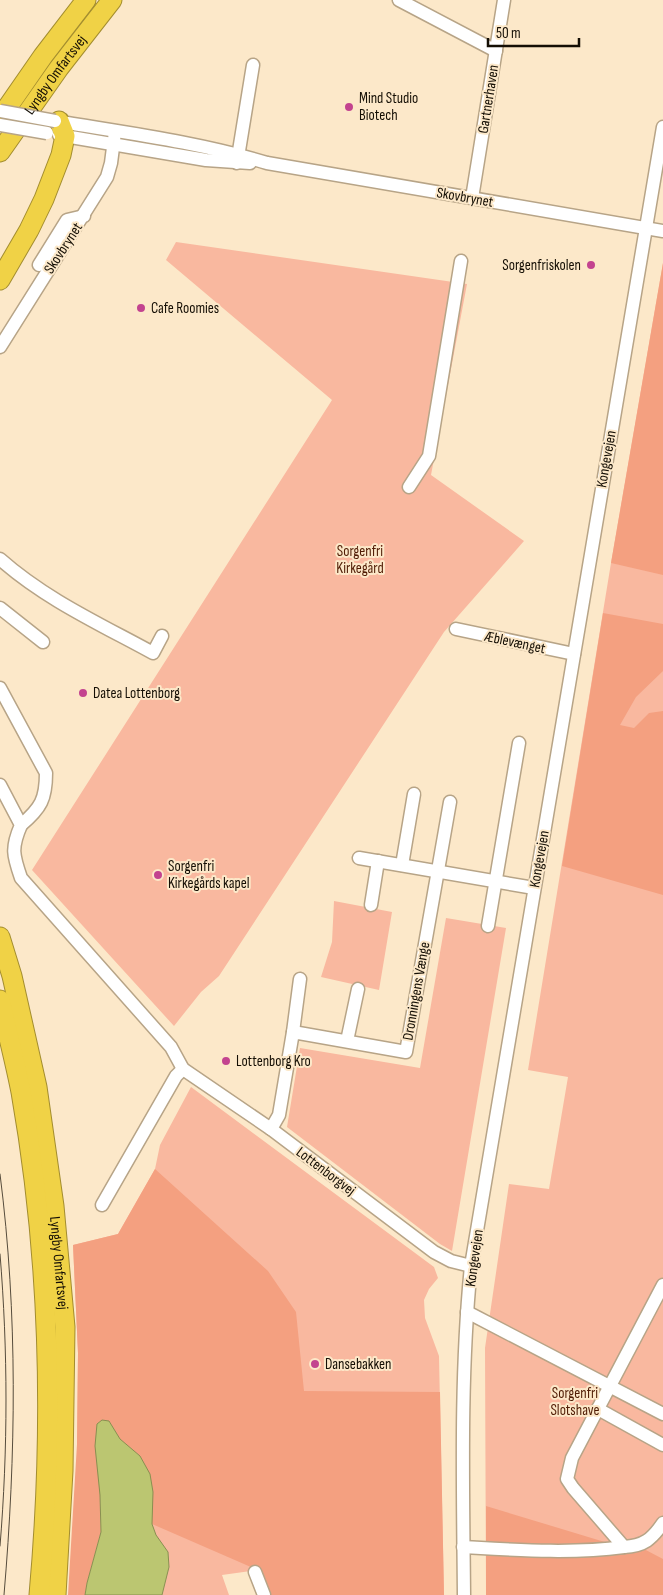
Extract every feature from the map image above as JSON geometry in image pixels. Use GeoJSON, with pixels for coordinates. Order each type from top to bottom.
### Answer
{"type":"FeatureCollection","features":[{"type":"Feature","properties":{"kind":"highway","name":"Lyngby Omfartsvej"},"geometry":{"type":"LineString","coordinates":[[0,118],[43,56],[86,0]]}},
{"type":"Feature","properties":{"kind":"highway","name":"Lyngby Omfartsvej"},"geometry":{"type":"LineString","coordinates":[[0,152],[59,68],[112,0]]}},
{"type":"Feature","properties":{"kind":"highway"},"geometry":{"type":"LineString","coordinates":[[0,280],[30,230],[44,199],[60,154],[56,128]]}},
{"type":"Feature","properties":{"kind":"highway","name":"Lyngby Omfartsvej"},"geometry":{"type":"LineString","coordinates":[[0,937],[12,976],[37,1087],[54,1206],[62,1289],[65,1327],[63,1471],[56,1595]]}},
{"type":"Feature","properties":{"kind":"highway","name":"Lyngby Omfartsvej"},"geometry":{"type":"LineString","coordinates":[[0,1000],[20,1092],[37,1211],[46,1325],[46,1470],[39,1595]]}},
{"type":"Feature","properties":{"kind":"street"},"geometry":{"type":"LineString","coordinates":[[399,0],[496,51]]}},
{"type":"Feature","properties":{"kind":"street","name":"Gartnerhaven"},"geometry":{"type":"LineString","coordinates":[[472,198],[504,0]]}},
{"type":"Feature","properties":{"kind":"street"},"geometry":{"type":"LineString","coordinates":[[238,159],[253,65]]}},
{"type":"Feature","properties":{"kind":"street","name":"Skovbrynet"},"geometry":{"type":"LineString","coordinates":[[0,111],[56,128]]}},
{"type":"Feature","properties":{"kind":"street","name":"Skovbrynet"},"geometry":{"type":"LineString","coordinates":[[0,125],[56,128],[114,138],[206,160],[238,159],[267,163],[663,231]]}},
{"type":"Feature","properties":{"kind":"street","name":"Kongevejen"},"geometry":{"type":"LineString","coordinates":[[464,1595],[463,1398],[471,1266],[663,127]]}},
{"type":"Feature","properties":{"kind":"street","name":"Skovbrynet"},"geometry":{"type":"LineString","coordinates":[[0,347],[107,177],[114,138]]}},
{"type":"Feature","properties":{"kind":"street"},"geometry":{"type":"LineString","coordinates":[[39,264],[67,220],[84,216]]}},
{"type":"Feature","properties":{"kind":"street"},"geometry":{"type":"LineString","coordinates":[[409,487],[429,456],[461,261]]}},
{"type":"Feature","properties":{"kind":"street"},"geometry":{"type":"LineString","coordinates":[[0,559],[28,583],[78,613],[152,653],[162,636]]}},
{"type":"Feature","properties":{"kind":"street"},"geometry":{"type":"LineString","coordinates":[[0,608],[43,642]]}},
{"type":"Feature","properties":{"kind":"street","name":"Æblevænget"},"geometry":{"type":"LineString","coordinates":[[456,629],[574,654]]}},
{"type":"Feature","properties":{"kind":"street"},"geometry":{"type":"LineString","coordinates":[[0,688],[46,773],[43,801],[35,813],[21,825],[0,784]]}},
{"type":"Feature","properties":{"kind":"street"},"geometry":{"type":"LineString","coordinates":[[488,926],[519,743]]}},
{"type":"Feature","properties":{"kind":"street"},"geometry":{"type":"LineString","coordinates":[[402,865],[414,794]]}},
{"type":"Feature","properties":{"kind":"street","name":"Dronningens Vænge"},"geometry":{"type":"LineString","coordinates":[[293,1032],[406,1052],[450,802]]}},
{"type":"Feature","properties":{"kind":"street","name":"Lottenborgvej"},"geometry":{"type":"LineString","coordinates":[[21,825],[14,840],[14,857],[21,878],[171,1047],[183,1069],[271,1129],[434,1252],[451,1261],[471,1266]]}},
{"type":"Feature","properties":{"kind":"street"},"geometry":{"type":"LineString","coordinates":[[359,858],[534,888]]}},
{"type":"Feature","properties":{"kind":"street"},"geometry":{"type":"LineString","coordinates":[[371,905],[378,861]]}},
{"type":"Feature","properties":{"kind":"street"},"geometry":{"type":"LineString","coordinates":[[271,1129],[279,1115],[300,979]]}},
{"type":"Feature","properties":{"kind":"street"},"geometry":{"type":"LineString","coordinates":[[347,1041],[358,989]]}},
{"type":"Feature","properties":{"kind":"street"},"geometry":{"type":"LineString","coordinates":[[102,1205],[176,1076],[183,1069]]}},
{"type":"Feature","properties":{"kind":"street"},"geometry":{"type":"LineString","coordinates":[[624,1547],[567,1479],[572,1458],[663,1285]]}},
{"type":"Feature","properties":{"kind":"street"},"geometry":{"type":"LineString","coordinates":[[467,1312],[663,1414]]}},
{"type":"Feature","properties":{"kind":"street"},"geometry":{"type":"LineString","coordinates":[[598,1409],[663,1445]]}},
{"type":"Feature","properties":{"kind":"street"},"geometry":{"type":"LineString","coordinates":[[463,1546],[537,1551],[598,1551],[638,1546],[652,1538],[663,1522]]}},
{"type":"Feature","properties":{"kind":"street"},"geometry":{"type":"LineString","coordinates":[[255,1572],[264,1595]]}},
{"type":"Feature","properties":{"kind":"green space","name":"Sorgenfri Kirkegård"},"geometry":{"type":"Polygon","coordinates":[[[176,242],[467,284],[431,475],[524,541],[444,632],[219,976],[201,992],[174,1026],[32,870],[332,400],[166,260],[176,242]]]}},
{"type":"Feature","properties":{"kind":"green space","name":"Sorgenfri Slotshave"},"geometry":{"type":"Polygon","coordinates":[[[663,263],[663,1595],[486,1595],[485,1348],[509,1184],[549,1189],[568,1077],[528,1070],[611,563],[663,263]]]}},
{"type":"Feature","properties":{"kind":"green space"},"geometry":{"type":"Polygon","coordinates":[[[334,901],[392,912],[379,990],[321,977],[332,942],[334,901]]]}},
{"type":"Feature","properties":{"kind":"green space"},"geometry":{"type":"Polygon","coordinates":[[[446,918],[506,928],[452,1251],[440,1244],[287,1127],[300,1048],[420,1068],[446,918]]]}},
{"type":"Feature","properties":{"kind":"green space"},"geometry":{"type":"Polygon","coordinates":[[[191,1087],[434,1267],[438,1278],[429,1289],[424,1300],[425,1318],[439,1356],[444,1595],[258,1570],[222,1575],[229,1595],[162,1595],[169,1567],[168,1552],[155,1535],[152,1524],[77,1444],[78,1353],[73,1245],[118,1234],[155,1169],[160,1145],[191,1087]]]}},
{"type":"Feature","properties":{"kind":"shaded area"},"geometry":{"type":"Polygon","coordinates":[[[663,263],[663,575],[611,563],[663,263]]]}},
{"type":"Feature","properties":{"kind":"shaded area"},"geometry":{"type":"Polygon","coordinates":[[[603,613],[663,624],[663,671],[636,697],[620,725],[634,728],[649,713],[663,711],[663,895],[562,866],[603,613]]]}},
{"type":"Feature","properties":{"kind":"shaded area"},"geometry":{"type":"Polygon","coordinates":[[[155,1169],[268,1271],[296,1312],[304,1391],[440,1392],[444,1595],[270,1595],[258,1570],[152,1524],[140,1456],[120,1439],[109,1421],[100,1495],[101,1532],[85,1595],[68,1595],[77,1444],[78,1353],[73,1245],[118,1234],[155,1169]]]}},
{"type":"Feature","properties":{"kind":"shaded area"},"geometry":{"type":"Polygon","coordinates":[[[102,1420],[109,1421],[120,1439],[140,1456],[150,1474],[153,1492],[152,1524],[156,1535],[168,1552],[169,1567],[162,1595],[85,1595],[101,1532],[100,1495],[95,1446],[97,1424],[102,1420]]]}},
{"type":"Feature","properties":{"kind":"shaded area"},"geometry":{"type":"Polygon","coordinates":[[[486,1506],[608,1543],[642,1548],[663,1559],[663,1595],[486,1595],[486,1506]]]}},
{"type":"Feature","properties":{"kind":"tram line"},"geometry":{"type":"LineString","coordinates":[[0,1174],[10,1279],[13,1384],[11,1490],[4,1595]]}},
{"type":"Feature","properties":{"kind":"tram line"},"geometry":{"type":"LineString","coordinates":[[0,1254],[6,1363],[6,1437],[0,1546]]}},
{"type":"Feature","properties":{"kind":"place","name":"Mind Studio Biotech"},"geometry":{"type":"Point","coordinates":[349,107]}},
{"type":"Feature","properties":{"kind":"place","name":"Sorgenfriskolen"},"geometry":{"type":"Point","coordinates":[591,265]}},
{"type":"Feature","properties":{"kind":"place","name":"Cafe Roomies"},"geometry":{"type":"Point","coordinates":[141,308]}},
{"type":"Feature","properties":{"kind":"place","name":"Datea Lottenborg"},"geometry":{"type":"Point","coordinates":[83,693]}},
{"type":"Feature","properties":{"kind":"place","name":"Sorgenfri Kirkegårds kapel"},"geometry":{"type":"Point","coordinates":[158,875]}},
{"type":"Feature","properties":{"kind":"place","name":"Lottenborg Kro"},"geometry":{"type":"Point","coordinates":[226,1061]}},
{"type":"Feature","properties":{"kind":"place","name":"Dansebakken"},"geometry":{"type":"Point","coordinates":[315,1364]}}]}
